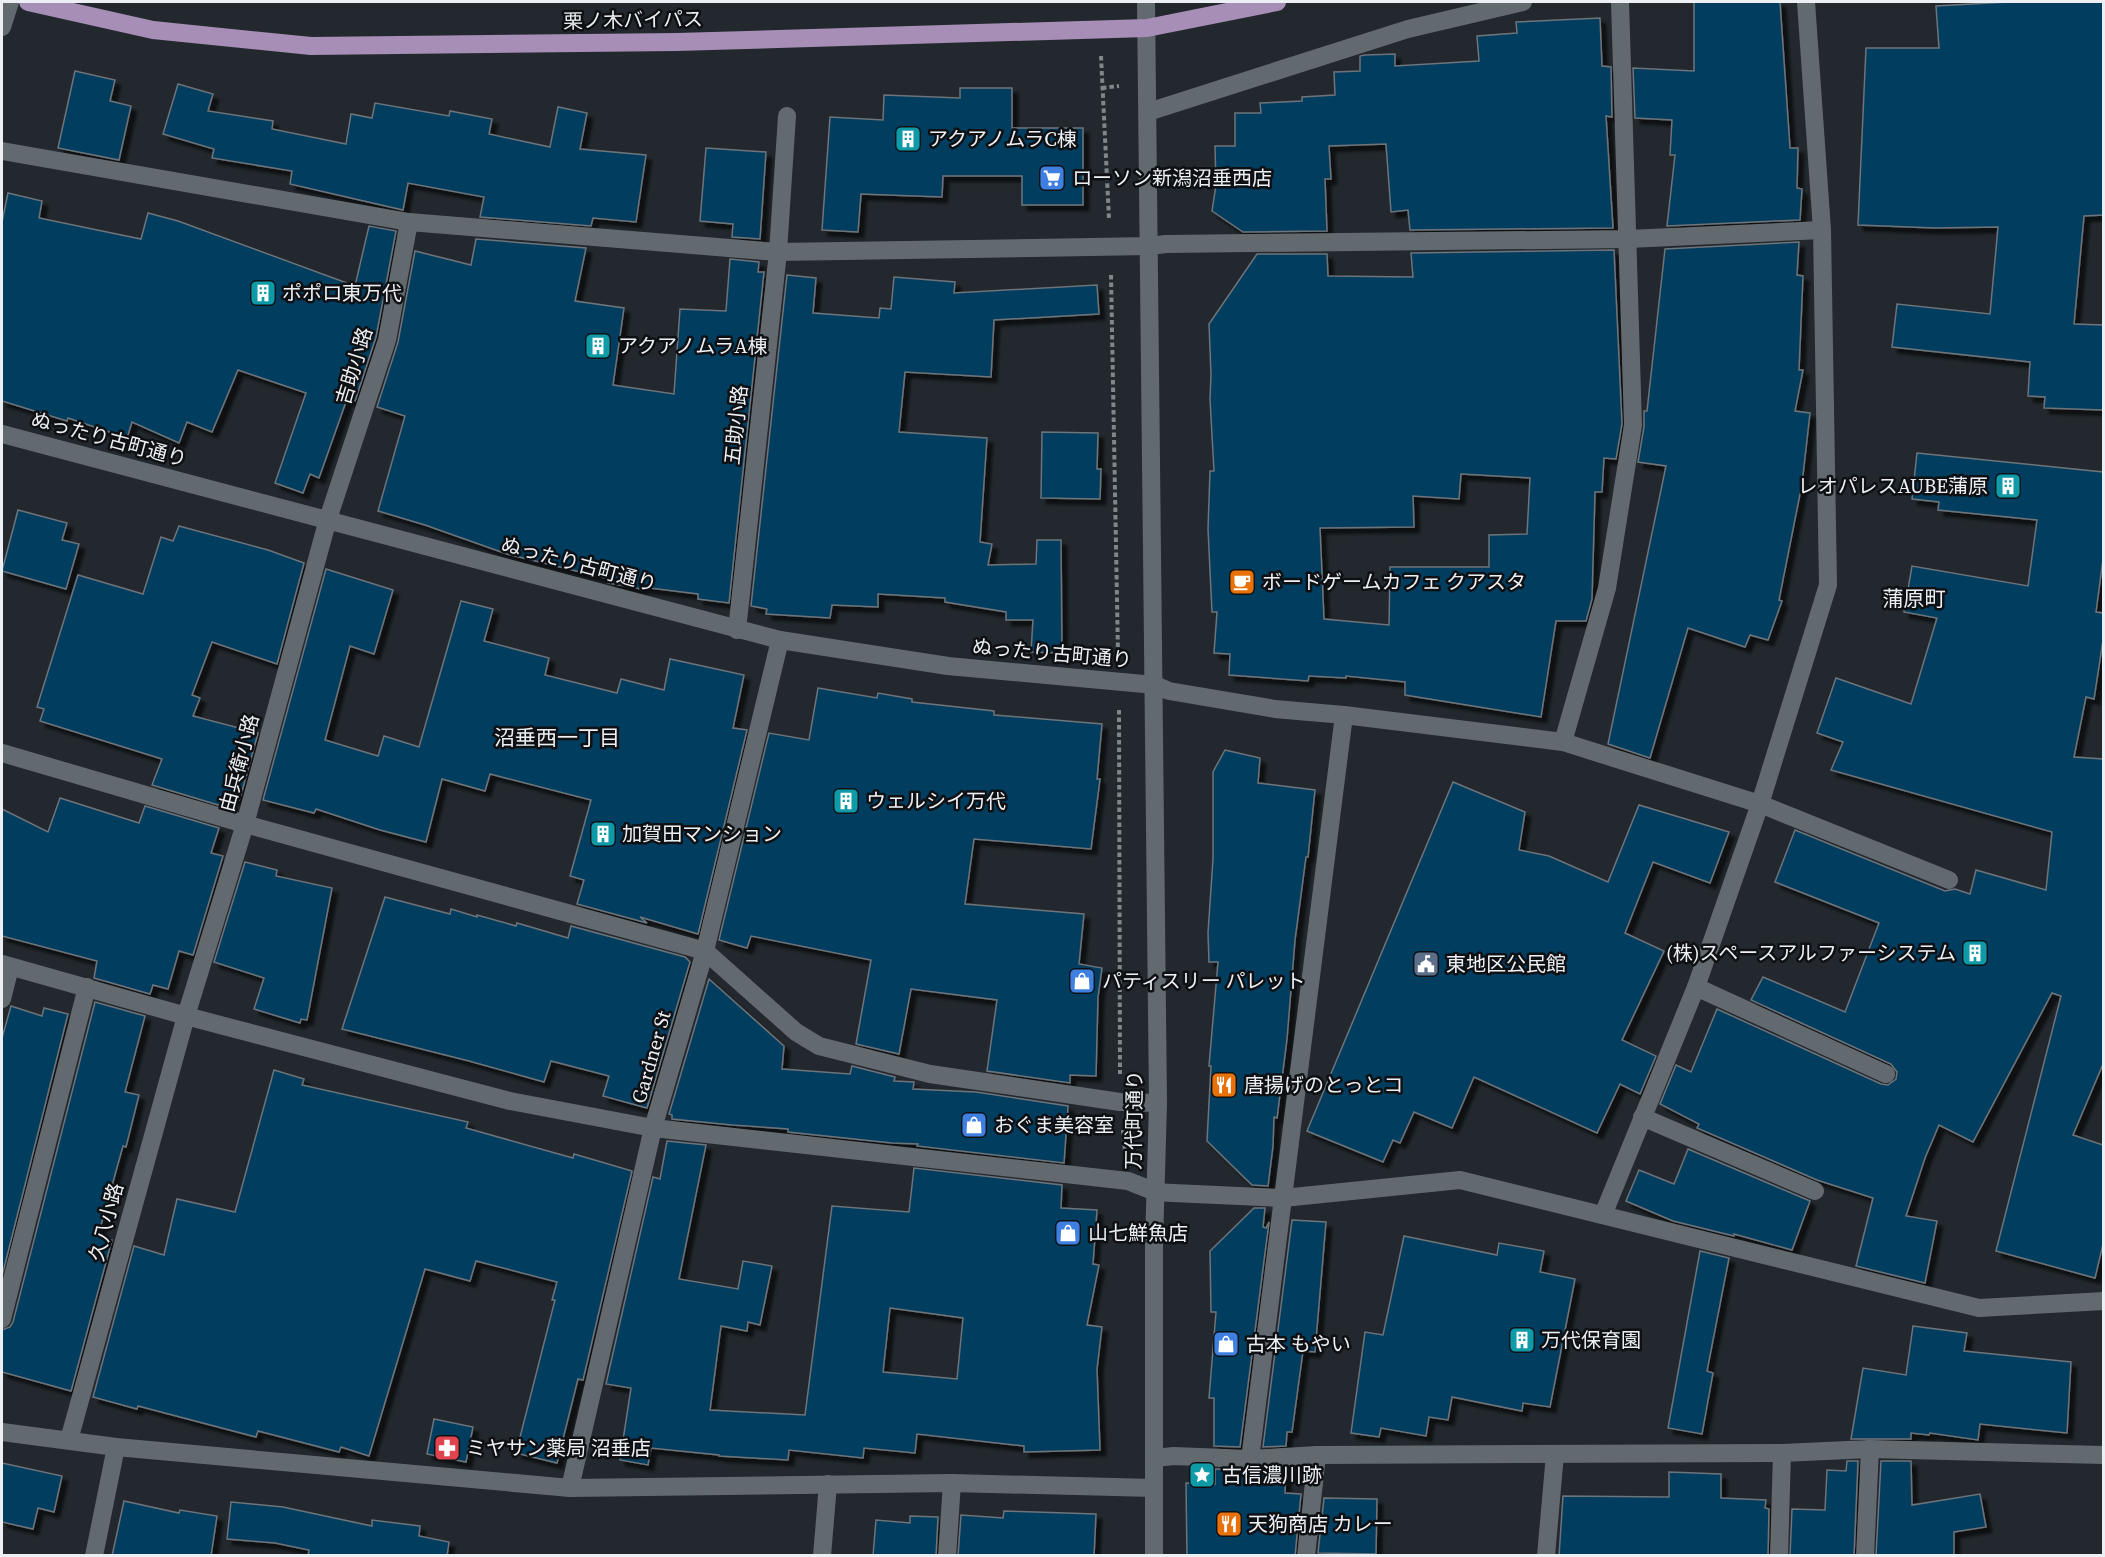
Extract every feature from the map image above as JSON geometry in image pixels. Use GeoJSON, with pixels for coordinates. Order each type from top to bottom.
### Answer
{"type":"FeatureCollection","features":[{"type":"Feature","properties":{"kind":"main road","name":"栗ノ木バイパス"},"geometry":{"type":"LineString","coordinates":[[28,2],[153,30],[311,46],[678,42],[1147,28],[1277,2]]}},
{"type":"Feature","properties":{"kind":"street"},"geometry":{"type":"LineString","coordinates":[[2,27],[10,2]]}},
{"type":"Feature","properties":{"kind":"street","name":"万代町通り"},"geometry":{"type":"LineString","coordinates":[[1146,2],[1158,1103],[1154,1556]]}},
{"type":"Feature","properties":{"kind":"street"},"geometry":{"type":"LineString","coordinates":[[1148,112],[1408,29],[1523,2]]}},
{"type":"Feature","properties":{"kind":"street"},"geometry":{"type":"LineString","coordinates":[[1563,742],[1607,588],[1633,425],[1620,2]]}},
{"type":"Feature","properties":{"kind":"street"},"geometry":{"type":"LineString","coordinates":[[1603,1215],[1696,987],[1760,804],[1828,585],[1822,230],[1806,2]]}},
{"type":"Feature","properties":{"kind":"street","name":"五助小路"},"geometry":{"type":"LineString","coordinates":[[737,630],[778,252],[787,116]]}},
{"type":"Feature","properties":{"kind":"street"},"geometry":{"type":"LineString","coordinates":[[2,151],[409,222],[778,252],[1167,244],[1628,239],[1822,230]]}},
{"type":"Feature","properties":{"kind":"street","name":"吉助小路"},"geometry":{"type":"LineString","coordinates":[[328,519],[387,340],[409,222]]}},
{"type":"Feature","properties":{"kind":"street","name":"ぬったり古町通り"},"geometry":{"type":"LineString","coordinates":[[2,434],[780,640],[948,666],[1155,685],[1169,691],[1275,709],[1344,715],[1563,742],[1760,804],[1949,880]]}},
{"type":"Feature","properties":{"kind":"street","name":"由兵衛小路"},"geometry":{"type":"LineString","coordinates":[[186,1016],[245,824],[328,519]]}},
{"type":"Feature","properties":{"kind":"street","name":"Gardner St"},"geometry":{"type":"LineString","coordinates":[[570,1488],[653,1128],[705,951],[780,640]]}},
{"type":"Feature","properties":{"kind":"street"},"geometry":{"type":"LineString","coordinates":[[1250,1459],[1344,715]]}},
{"type":"Feature","properties":{"kind":"street"},"geometry":{"type":"LineString","coordinates":[[2,753],[245,824],[705,951],[796,1032],[819,1046],[930,1074],[1120,1102],[1158,1103]]}},
{"type":"Feature","properties":{"kind":"street"},"geometry":{"type":"LineString","coordinates":[[2,999],[6,965],[186,1016],[510,1101],[653,1128],[1128,1181],[1156,1192],[1283,1198],[1460,1180],[1979,1308],[2103,1301]]}},
{"type":"Feature","properties":{"kind":"street"},"geometry":{"type":"LineString","coordinates":[[2,1319],[87,987]]}},
{"type":"Feature","properties":{"kind":"street"},"geometry":{"type":"LineString","coordinates":[[1696,987],[1886,1074]]}},
{"type":"Feature","properties":{"kind":"street","name":"久八小路"},"geometry":{"type":"LineString","coordinates":[[69,1440],[186,1016]]}},
{"type":"Feature","properties":{"kind":"street"},"geometry":{"type":"LineString","coordinates":[[1642,1117],[1815,1191]]}},
{"type":"Feature","properties":{"kind":"street"},"geometry":{"type":"LineString","coordinates":[[2,1432],[116,1447],[570,1488],[952,1483],[1154,1488]]}},
{"type":"Feature","properties":{"kind":"street"},"geometry":{"type":"LineString","coordinates":[[94,1556],[116,1447]]}},
{"type":"Feature","properties":{"kind":"street"},"geometry":{"type":"LineString","coordinates":[[1154,1458],[1174,1456],[1250,1459],[1317,1455],[1782,1453],[1870,1449],[2103,1455]]}},
{"type":"Feature","properties":{"kind":"street"},"geometry":{"type":"LineString","coordinates":[[1865,1556],[1870,1449]]}},
{"type":"Feature","properties":{"kind":"street"},"geometry":{"type":"LineString","coordinates":[[1779,1556],[1782,1453]]}},
{"type":"Feature","properties":{"kind":"street"},"geometry":{"type":"LineString","coordinates":[[1546,1556],[1555,1454]]}},
{"type":"Feature","properties":{"kind":"street"},"geometry":{"type":"LineString","coordinates":[[1306,1556],[1317,1455]]}},
{"type":"Feature","properties":{"kind":"street"},"geometry":{"type":"LineString","coordinates":[[947,1556],[952,1483]]}},
{"type":"Feature","properties":{"kind":"street"},"geometry":{"type":"LineString","coordinates":[[822,1556],[828,1484]]}},
{"type":"Feature","properties":{"kind":"path"},"geometry":{"type":"LineString","coordinates":[[1102,88],[1111,246],[1119,682],[1120,1102],[1128,1181]]}},
{"type":"Feature","properties":{"kind":"building"},"geometry":{"type":"Polygon","coordinates":[[[1694,2],[1780,2],[1790,148],[1798,148],[1797,188],[1802,189],[1800,220],[1667,226],[1675,155],[1670,155],[1672,120],[1635,118],[1633,68],[1694,71],[1694,2]]]}},
{"type":"Feature","properties":{"kind":"building"},"geometry":{"type":"Polygon","coordinates":[[[2008,2],[2103,2],[2103,215],[2084,216],[2074,324],[2103,325],[2103,410],[2044,408],[2045,397],[2028,396],[2030,362],[1892,347],[1897,304],[1990,314],[1998,227],[1935,228],[1858,225],[1866,48],[1939,48],[1936,6],[2008,2]]]}},
{"type":"Feature","properties":{"kind":"building"},"geometry":{"type":"Polygon","coordinates":[[[1600,18],[1602,66],[1611,67],[1612,117],[1606,116],[1613,228],[1410,230],[1408,210],[1391,212],[1386,144],[1329,146],[1331,179],[1325,179],[1327,231],[1243,232],[1212,211],[1216,185],[1215,146],[1235,146],[1235,113],[1261,113],[1260,103],[1302,101],[1302,97],[1335,95],[1334,72],[1360,71],[1360,56],[1395,54],[1395,66],[1479,61],[1477,36],[1517,33],[1516,22],[1600,18]]]}},
{"type":"Feature","properties":{"kind":"building"},"geometry":{"type":"Polygon","coordinates":[[[75,71],[115,80],[110,101],[131,106],[119,160],[58,148],[75,71]]]}},
{"type":"Feature","properties":{"kind":"building"},"geometry":{"type":"Polygon","coordinates":[[[178,84],[213,94],[208,111],[273,121],[272,129],[346,144],[351,114],[372,118],[375,103],[449,116],[450,111],[492,119],[489,134],[550,147],[558,107],[587,113],[580,149],[646,155],[636,222],[593,218],[591,226],[480,217],[484,197],[408,183],[403,210],[290,184],[292,171],[212,158],[214,149],[163,134],[178,84]]]}},
{"type":"Feature","properties":{"kind":"building"},"geometry":{"type":"Polygon","coordinates":[[[960,88],[1012,88],[1012,128],[1083,128],[1083,205],[1022,205],[1022,176],[943,176],[942,197],[861,194],[858,232],[822,230],[830,117],[883,120],[884,95],[960,98],[960,88]]]}},
{"type":"Feature","properties":{"kind":"building"},"geometry":{"type":"Polygon","coordinates":[[[706,148],[766,152],[760,239],[732,237],[733,224],[700,221],[706,148]]]}},
{"type":"Feature","properties":{"kind":"building"},"geometry":{"type":"Polygon","coordinates":[[[8,193],[42,201],[39,218],[141,239],[148,213],[178,221],[355,286],[369,226],[396,231],[376,337],[355,401],[347,399],[319,478],[310,474],[303,493],[275,483],[306,393],[238,370],[212,432],[187,422],[179,443],[132,422],[127,438],[68,418],[67,421],[2,401],[2,222],[8,193]]]}},
{"type":"Feature","properties":{"kind":"building"},"geometry":{"type":"Polygon","coordinates":[[[476,239],[586,248],[575,301],[624,308],[613,385],[674,394],[680,309],[726,311],[730,259],[759,262],[758,272],[764,272],[729,603],[698,599],[698,594],[642,587],[641,589],[608,583],[609,579],[507,554],[378,511],[405,416],[377,407],[398,342],[415,251],[471,265],[476,239]]]}},
{"type":"Feature","properties":{"kind":"building"},"geometry":{"type":"Polygon","coordinates":[[[1799,242],[1797,275],[1803,276],[1799,370],[1803,370],[1795,411],[1810,413],[1802,484],[1779,600],[1782,601],[1768,640],[1750,635],[1745,647],[1688,628],[1650,758],[1608,744],[1666,466],[1638,462],[1644,427],[1644,411],[1647,411],[1665,249],[1799,242]]]}},
{"type":"Feature","properties":{"kind":"building"},"geometry":{"type":"Polygon","coordinates":[[[1614,250],[1622,424],[1616,459],[1604,458],[1602,492],[1595,492],[1592,599],[1586,621],[1556,621],[1541,717],[1405,695],[1405,682],[1346,676],[1346,678],[1309,676],[1308,681],[1229,675],[1230,654],[1214,653],[1217,612],[1212,612],[1208,529],[1210,471],[1214,471],[1209,324],[1257,254],[1327,254],[1328,276],[1413,277],[1411,253],[1614,250]],[[1461,474],[1459,499],[1413,496],[1414,527],[1320,528],[1324,619],[1389,625],[1390,567],[1489,567],[1489,535],[1527,534],[1530,478],[1461,474]]]}},
{"type":"Feature","properties":{"kind":"building"},"geometry":{"type":"Polygon","coordinates":[[[787,275],[816,278],[813,313],[879,318],[880,308],[891,309],[894,277],[955,282],[954,293],[1097,285],[1099,314],[994,320],[991,377],[905,372],[899,432],[987,438],[980,542],[992,544],[988,565],[1036,564],[1037,540],[1061,540],[1062,653],[1031,652],[1033,620],[1006,620],[1006,612],[945,602],[945,598],[878,594],[878,607],[832,605],[830,618],[766,614],[767,609],[751,606],[787,275]]]}},
{"type":"Feature","properties":{"kind":"building"},"geometry":{"type":"Polygon","coordinates":[[[1042,432],[1098,433],[1097,469],[1101,469],[1100,499],[1041,498],[1042,432]]]}},
{"type":"Feature","properties":{"kind":"building"},"geometry":{"type":"Polygon","coordinates":[[[1917,453],[2103,472],[2103,559],[2096,612],[2103,613],[2103,640],[2094,699],[2086,697],[2074,757],[2103,759],[2103,1064],[2073,1135],[2103,1145],[2103,1244],[2095,1278],[1996,1251],[2061,996],[2052,993],[1973,1142],[1939,1125],[1925,1158],[1906,1216],[1937,1221],[1925,1283],[1856,1266],[1873,1198],[1817,1180],[1697,1128],[1699,1124],[1660,1104],[1676,1065],[1691,1072],[1717,1009],[1881,1084],[1888,1085],[1896,1079],[1897,1072],[1891,1064],[1751,1000],[1763,977],[1845,1012],[1879,923],[1775,882],[1795,830],[1945,891],[1955,889],[1970,894],[1976,870],[2046,890],[2052,832],[1831,770],[1843,742],[1817,733],[1836,678],[1911,704],[1937,618],[1904,612],[1912,566],[2028,586],[2037,520],[1938,510],[1939,502],[1912,499],[1917,453]]]}},
{"type":"Feature","properties":{"kind":"building"},"geometry":{"type":"Polygon","coordinates":[[[18,510],[67,523],[62,540],[79,544],[66,589],[2,571],[18,510]]]}},
{"type":"Feature","properties":{"kind":"building"},"geometry":{"type":"Polygon","coordinates":[[[179,526],[268,550],[304,563],[277,664],[212,642],[192,695],[200,698],[193,716],[258,733],[239,800],[228,797],[225,807],[152,785],[162,759],[40,721],[44,709],[37,707],[78,575],[143,594],[161,537],[173,541],[179,526]]]}},
{"type":"Feature","properties":{"kind":"building"},"geometry":{"type":"Polygon","coordinates":[[[326,569],[393,590],[374,654],[350,646],[325,740],[378,756],[384,736],[419,747],[461,601],[493,609],[484,641],[549,658],[545,675],[617,693],[621,679],[664,690],[670,659],[744,675],[733,728],[747,730],[698,934],[640,917],[647,923],[577,904],[584,880],[570,876],[591,800],[490,774],[485,791],[442,779],[426,842],[316,809],[314,813],[263,800],[326,569]]]}},
{"type":"Feature","properties":{"kind":"building"},"geometry":{"type":"Polygon","coordinates":[[[818,688],[877,698],[878,693],[912,699],[912,702],[994,711],[994,715],[1102,724],[1097,779],[1100,779],[1091,849],[974,839],[965,904],[1084,914],[1079,964],[1102,968],[1098,997],[1096,1076],[1070,1075],[1070,1083],[987,1071],[997,1000],[911,989],[899,1054],[856,1044],[871,960],[751,936],[747,948],[719,940],[769,733],[809,740],[818,688]]]}},
{"type":"Feature","properties":{"kind":"building"},"geometry":{"type":"Polygon","coordinates":[[[1225,750],[1260,758],[1258,783],[1315,790],[1308,857],[1306,857],[1295,940],[1287,1039],[1277,1118],[1274,1117],[1268,1186],[1252,1185],[1207,1141],[1211,1066],[1209,1066],[1218,962],[1209,962],[1208,933],[1213,859],[1213,772],[1225,750]]]}},
{"type":"Feature","properties":{"kind":"building"},"geometry":{"type":"Polygon","coordinates":[[[1453,782],[1525,812],[1519,850],[1549,856],[1608,882],[1639,805],[1729,832],[1710,883],[1653,862],[1625,933],[1664,951],[1622,1040],[1656,1056],[1640,1094],[1620,1084],[1597,1133],[1474,1077],[1452,1128],[1414,1112],[1400,1143],[1393,1140],[1383,1162],[1307,1131],[1453,782]]]}},
{"type":"Feature","properties":{"kind":"building"},"geometry":{"type":"Polygon","coordinates":[[[60,798],[139,823],[145,806],[219,828],[211,853],[223,856],[193,955],[179,951],[168,989],[153,985],[150,994],[94,978],[97,961],[2,936],[2,809],[48,832],[60,798]]]}},
{"type":"Feature","properties":{"kind":"building"},"geometry":{"type":"Polygon","coordinates":[[[245,862],[277,870],[276,876],[332,888],[307,1020],[301,1019],[300,1023],[254,1009],[264,978],[214,962],[245,862]]]}},
{"type":"Feature","properties":{"kind":"building"},"geometry":{"type":"Polygon","coordinates":[[[385,897],[450,914],[451,909],[516,926],[517,923],[568,938],[571,926],[685,957],[690,962],[647,1108],[603,1096],[609,1076],[551,1061],[544,1082],[342,1029],[385,897]]]}},
{"type":"Feature","properties":{"kind":"building"},"geometry":{"type":"Polygon","coordinates":[[[709,979],[784,1046],[782,1069],[850,1074],[852,1066],[895,1077],[894,1081],[914,1082],[913,1089],[976,1092],[1068,1106],[1064,1163],[917,1146],[918,1144],[788,1132],[788,1129],[672,1119],[672,1115],[669,1114],[709,979]]]}},
{"type":"Feature","properties":{"kind":"building"},"geometry":{"type":"Polygon","coordinates":[[[95,1002],[145,1016],[125,1092],[139,1095],[126,1147],[123,1146],[98,1236],[112,1240],[71,1391],[2,1372],[2,1330],[10,1327],[13,1322],[95,1002]]]}},
{"type":"Feature","properties":{"kind":"building"},"geometry":{"type":"Polygon","coordinates":[[[11,1006],[42,1016],[44,1008],[68,1014],[2,1276],[2,1038],[11,1006]]]}},
{"type":"Feature","properties":{"kind":"building"},"geometry":{"type":"Polygon","coordinates":[[[274,1070],[304,1079],[302,1085],[468,1122],[466,1128],[573,1158],[574,1154],[632,1171],[583,1380],[578,1379],[557,1463],[516,1453],[555,1300],[552,1300],[557,1282],[476,1261],[470,1281],[425,1269],[369,1456],[341,1447],[339,1452],[258,1431],[256,1437],[138,1406],[137,1409],[93,1397],[134,1246],[164,1255],[177,1199],[235,1212],[274,1070]]]}},
{"type":"Feature","properties":{"kind":"building"},"geometry":{"type":"Polygon","coordinates":[[[667,1141],[706,1145],[679,1279],[738,1289],[743,1261],[772,1266],[760,1325],[748,1322],[747,1331],[721,1326],[710,1410],[805,1415],[832,1206],[909,1212],[914,1168],[1062,1185],[1061,1208],[1097,1210],[1093,1264],[1099,1265],[1087,1325],[1102,1327],[1097,1369],[1100,1450],[1024,1452],[1024,1446],[917,1434],[915,1453],[864,1448],[863,1458],[789,1450],[788,1460],[719,1456],[651,1448],[648,1465],[620,1460],[631,1388],[606,1384],[653,1177],[660,1179],[667,1141]],[[890,1308],[883,1372],[957,1379],[963,1318],[890,1308]]]}},
{"type":"Feature","properties":{"kind":"building"},"geometry":{"type":"Polygon","coordinates":[[[1688,1149],[1810,1201],[1792,1250],[1734,1234],[1734,1236],[1673,1221],[1626,1201],[1639,1170],[1674,1184],[1688,1149]]]}},
{"type":"Feature","properties":{"kind":"building"},"geometry":{"type":"Polygon","coordinates":[[[1254,1208],[1265,1208],[1263,1227],[1266,1228],[1269,1222],[1240,1447],[1214,1446],[1214,1398],[1209,1398],[1216,1312],[1211,1312],[1210,1251],[1254,1208]]]}},
{"type":"Feature","properties":{"kind":"building"},"geometry":{"type":"Polygon","coordinates":[[[1292,1220],[1326,1222],[1315,1352],[1303,1351],[1292,1432],[1287,1432],[1286,1446],[1263,1447],[1292,1220]]]}},
{"type":"Feature","properties":{"kind":"building"},"geometry":{"type":"Polygon","coordinates":[[[1404,1236],[1497,1255],[1499,1243],[1544,1251],[1540,1272],[1575,1279],[1550,1407],[1523,1403],[1522,1411],[1452,1397],[1448,1420],[1429,1417],[1426,1436],[1381,1428],[1379,1437],[1351,1433],[1365,1332],[1383,1335],[1404,1236]]]}},
{"type":"Feature","properties":{"kind":"building"},"geometry":{"type":"Polygon","coordinates":[[[1700,1251],[1729,1258],[1707,1371],[1713,1373],[1702,1434],[1668,1428],[1700,1251]]]}},
{"type":"Feature","properties":{"kind":"building"},"geometry":{"type":"Polygon","coordinates":[[[1913,1326],[1967,1333],[1964,1351],[2071,1362],[2067,1433],[1980,1424],[1978,1440],[1930,1433],[1929,1435],[1911,1433],[1911,1439],[1851,1439],[1863,1368],[1906,1375],[1913,1326]]]}},
{"type":"Feature","properties":{"kind":"building"},"geometry":{"type":"Polygon","coordinates":[[[434,1419],[473,1427],[466,1462],[427,1454],[434,1419]]]}},
{"type":"Feature","properties":{"kind":"building"},"geometry":{"type":"Polygon","coordinates":[[[1847,1461],[1858,1461],[1854,1556],[1790,1556],[1792,1509],[1825,1510],[1827,1470],[1846,1471],[1847,1461]]]}},
{"type":"Feature","properties":{"kind":"building"},"geometry":{"type":"Polygon","coordinates":[[[1881,1461],[1911,1461],[1912,1505],[1980,1494],[1986,1527],[1954,1532],[1954,1556],[1876,1556],[1881,1461]]]}},
{"type":"Feature","properties":{"kind":"building"},"geometry":{"type":"Polygon","coordinates":[[[2,1463],[62,1476],[54,1512],[38,1508],[33,1529],[2,1522],[2,1463]]]}},
{"type":"Feature","properties":{"kind":"building"},"geometry":{"type":"Polygon","coordinates":[[[1286,1468],[1285,1493],[1301,1494],[1295,1556],[1187,1556],[1186,1483],[1215,1484],[1215,1469],[1286,1468]]]}},
{"type":"Feature","properties":{"kind":"building"},"geometry":{"type":"Polygon","coordinates":[[[1669,1472],[1721,1474],[1721,1498],[1766,1500],[1765,1508],[1769,1509],[1768,1556],[1559,1556],[1563,1496],[1669,1497],[1669,1472]]]}},
{"type":"Feature","properties":{"kind":"building"},"geometry":{"type":"Polygon","coordinates":[[[1324,1498],[1377,1499],[1376,1554],[1318,1553],[1324,1498]]]}},
{"type":"Feature","properties":{"kind":"building"},"geometry":{"type":"Polygon","coordinates":[[[124,1501],[179,1513],[180,1510],[217,1516],[211,1556],[112,1556],[124,1501]]]}},
{"type":"Feature","properties":{"kind":"building"},"geometry":{"type":"Polygon","coordinates":[[[231,1502],[283,1507],[372,1526],[372,1520],[420,1526],[419,1536],[449,1542],[447,1556],[308,1556],[309,1550],[275,1543],[227,1539],[231,1502]]]}},
{"type":"Feature","properties":{"kind":"building"},"geometry":{"type":"Polygon","coordinates":[[[1004,1511],[1096,1514],[1094,1556],[958,1556],[961,1515],[1003,1518],[1004,1511]]]}},
{"type":"Feature","properties":{"kind":"building"},"geometry":{"type":"Polygon","coordinates":[[[910,1516],[938,1517],[936,1556],[873,1556],[876,1520],[910,1523],[910,1516]]]}},
{"type":"Feature","properties":{"kind":"place","name":"アクアノムラC棟"},"geometry":{"type":"Point","coordinates":[908,139]}},
{"type":"Feature","properties":{"kind":"place","name":"ローソン新潟沼垂西店"},"geometry":{"type":"Point","coordinates":[1052,178]}},
{"type":"Feature","properties":{"kind":"place","name":"ポポロ東万代"},"geometry":{"type":"Point","coordinates":[263,293]}},
{"type":"Feature","properties":{"kind":"place","name":"アクアノムラA棟"},"geometry":{"type":"Point","coordinates":[598,346]}},
{"type":"Feature","properties":{"kind":"place","name":"レオパレスAUBE蒲原"},"geometry":{"type":"Point","coordinates":[2008,486]}},
{"type":"Feature","properties":{"kind":"place","name":"ボードゲームカフェ クアスタ"},"geometry":{"type":"Point","coordinates":[1242,582]}},
{"type":"Feature","properties":{"kind":"place","name":"ウェルシイ万代"},"geometry":{"type":"Point","coordinates":[846,801]}},
{"type":"Feature","properties":{"kind":"place","name":"加賀田マンション"},"geometry":{"type":"Point","coordinates":[603,834]}},
{"type":"Feature","properties":{"kind":"place","name":"(株)スペースアルファーシステム"},"geometry":{"type":"Point","coordinates":[1975,953]}},
{"type":"Feature","properties":{"kind":"place","name":"東地区公民館"},"geometry":{"type":"Point","coordinates":[1426,964]}},
{"type":"Feature","properties":{"kind":"place","name":"パティスリー パレット"},"geometry":{"type":"Point","coordinates":[1082,981]}},
{"type":"Feature","properties":{"kind":"place","name":"唐揚げのとっとコ"},"geometry":{"type":"Point","coordinates":[1224,1085]}},
{"type":"Feature","properties":{"kind":"place","name":"おぐま美容室"},"geometry":{"type":"Point","coordinates":[974,1125]}},
{"type":"Feature","properties":{"kind":"place","name":"山七鮮魚店"},"geometry":{"type":"Point","coordinates":[1068,1233]}},
{"type":"Feature","properties":{"kind":"place","name":"万代保育園"},"geometry":{"type":"Point","coordinates":[1522,1340]}},
{"type":"Feature","properties":{"kind":"place","name":"古本 もやい"},"geometry":{"type":"Point","coordinates":[1226,1344]}},
{"type":"Feature","properties":{"kind":"place","name":"ミヤサン薬局 沼垂店"},"geometry":{"type":"Point","coordinates":[447,1448]}},
{"type":"Feature","properties":{"kind":"place","name":"古信濃川跡"},"geometry":{"type":"Point","coordinates":[1202,1475]}},
{"type":"Feature","properties":{"kind":"place","name":"天狗商店 カレー"},"geometry":{"type":"Point","coordinates":[1229,1524]}},
{"type":"Feature","properties":{"kind":"district","name":"蒲原町"},"geometry":{"type":"Point","coordinates":[1914,598]}},
{"type":"Feature","properties":{"kind":"district","name":"沼垂西一丁目"},"geometry":{"type":"Point","coordinates":[557,737]}}]}
